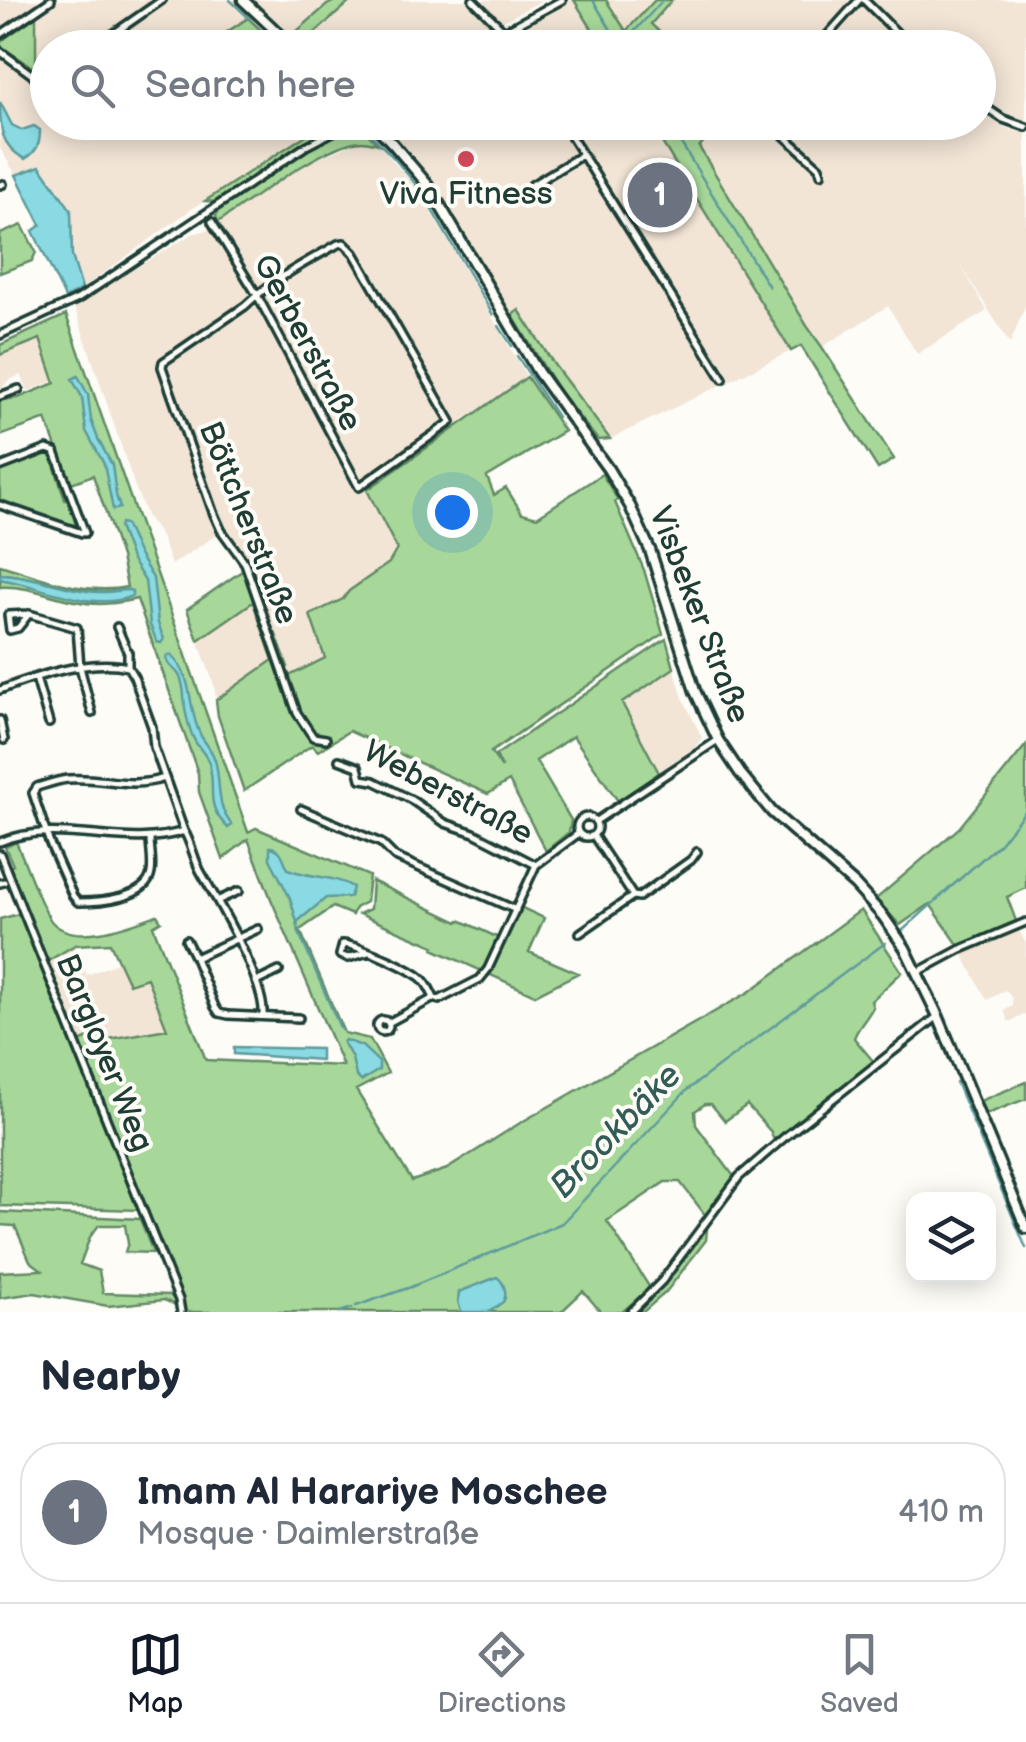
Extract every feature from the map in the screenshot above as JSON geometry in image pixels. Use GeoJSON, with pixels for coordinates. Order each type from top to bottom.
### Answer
{"type":"FeatureCollection","features":[{"type":"Feature","properties":{"kind":"main road"},"geometry":{"type":"LineString","coordinates":[[243,0],[275,30]]}},
{"type":"Feature","properties":{"kind":"main road","name":"Visbeker Straße"},"geometry":{"type":"LineString","coordinates":[[390,140],[428,185],[545,383],[630,506],[654,562],[689,674],[718,740],[772,812],[872,904],[918,972],[1026,1228]]}},
{"type":"Feature","properties":{"kind":"street"},"geometry":{"type":"LineString","coordinates":[[0,36],[51,0]]}},
{"type":"Feature","properties":{"kind":"street"},"geometry":{"type":"LineString","coordinates":[[119,30],[162,0]]}},
{"type":"Feature","properties":{"kind":"street"},"geometry":{"type":"LineString","coordinates":[[473,0],[503,30]]}},
{"type":"Feature","properties":{"kind":"street"},"geometry":{"type":"LineString","coordinates":[[506,30],[562,0]]}},
{"type":"Feature","properties":{"kind":"street"},"geometry":{"type":"LineString","coordinates":[[833,30],[862,0],[893,30]]}},
{"type":"Feature","properties":{"kind":"street"},"geometry":{"type":"LineString","coordinates":[[0,52],[30,71]]}},
{"type":"Feature","properties":{"kind":"street"},"geometry":{"type":"LineString","coordinates":[[996,114],[1026,127]]}},
{"type":"Feature","properties":{"kind":"street"},"geometry":{"type":"LineString","coordinates":[[0,335],[78,299],[318,140]]}},
{"type":"Feature","properties":{"kind":"street"},"geometry":{"type":"LineString","coordinates":[[573,140],[723,379]]}},
{"type":"Feature","properties":{"kind":"street"},"geometry":{"type":"LineString","coordinates":[[789,140],[819,167],[821,174]]}},
{"type":"Feature","properties":{"kind":"street"},"geometry":{"type":"LineString","coordinates":[[528,196],[532,185],[582,155]]}},
{"type":"Feature","properties":{"kind":"street","name":"Gerberstraße"},"geometry":{"type":"LineString","coordinates":[[212,222],[256,295],[359,487],[452,422],[354,253],[344,243],[256,295]]}},
{"type":"Feature","properties":{"kind":"street","name":"Böttcherstraße"},"geometry":{"type":"LineString","coordinates":[[256,295],[162,366],[213,512],[245,563],[297,713],[313,737],[326,739]]}},
{"type":"Feature","properties":{"kind":"street"},"geometry":{"type":"LineString","coordinates":[[0,396],[19,389]]}},
{"type":"Feature","properties":{"kind":"street"},"geometry":{"type":"LineString","coordinates":[[0,467],[47,449],[56,452],[85,534],[0,506]]}},
{"type":"Feature","properties":{"kind":"street"},"geometry":{"type":"LineString","coordinates":[[29,614],[77,628],[80,667],[92,713]]}},
{"type":"Feature","properties":{"kind":"street"},"geometry":{"type":"LineString","coordinates":[[117,627],[184,831],[200,872],[218,900],[256,982],[264,1004],[263,1016]]}},
{"type":"Feature","properties":{"kind":"street"},"geometry":{"type":"LineString","coordinates":[[0,690],[80,667],[128,667]]}},
{"type":"Feature","properties":{"kind":"street"},"geometry":{"type":"LineString","coordinates":[[36,678],[50,723]]}},
{"type":"Feature","properties":{"kind":"street"},"geometry":{"type":"LineString","coordinates":[[0,720],[4,740]]}},
{"type":"Feature","properties":{"kind":"street"},"geometry":{"type":"LineString","coordinates":[[596,821],[718,740]]}},
{"type":"Feature","properties":{"kind":"street","name":"Weberstraße"},"geometry":{"type":"LineString","coordinates":[[339,760],[358,766],[361,779],[410,798],[445,823],[474,832],[536,865]]}},
{"type":"Feature","properties":{"kind":"street"},"geometry":{"type":"LineString","coordinates":[[150,839],[152,870],[148,882],[106,900],[80,902],[73,896],[33,794],[36,787],[64,779],[134,785],[165,778]]}},
{"type":"Feature","properties":{"kind":"street"},"geometry":{"type":"LineString","coordinates":[[300,809],[381,843],[396,857],[516,910]]}},
{"type":"Feature","properties":{"kind":"street"},"geometry":{"type":"LineString","coordinates":[[582,819],[596,821],[593,835],[580,833],[578,824],[582,819]]}},
{"type":"Feature","properties":{"kind":"street"},"geometry":{"type":"LineString","coordinates":[[0,842],[29,833],[150,839],[184,831]]}},
{"type":"Feature","properties":{"kind":"street"},"geometry":{"type":"LineString","coordinates":[[388,1023],[480,979],[536,865],[580,833]]}},
{"type":"Feature","properties":{"kind":"street"},"geometry":{"type":"LineString","coordinates":[[593,835],[634,896]]}},
{"type":"Feature","properties":{"kind":"street"},"geometry":{"type":"LineString","coordinates":[[580,933],[691,860],[697,852]]}},
{"type":"Feature","properties":{"kind":"street","name":"Bargloyer Weg"},"geometry":{"type":"LineString","coordinates":[[0,854],[166,1268],[180,1312]]}},
{"type":"Feature","properties":{"kind":"street"},"geometry":{"type":"LineString","coordinates":[[218,900],[239,891]]}},
{"type":"Feature","properties":{"kind":"street"},"geometry":{"type":"LineString","coordinates":[[918,972],[1026,922]]}},
{"type":"Feature","properties":{"kind":"street"},"geometry":{"type":"LineString","coordinates":[[195,958],[258,930]]}},
{"type":"Feature","properties":{"kind":"street"},"geometry":{"type":"LineString","coordinates":[[186,940],[219,1013],[299,1018]]}},
{"type":"Feature","properties":{"kind":"street"},"geometry":{"type":"LineString","coordinates":[[368,952],[348,958],[340,955],[342,944],[368,952],[422,978],[434,998]]}},
{"type":"Feature","properties":{"kind":"street"},"geometry":{"type":"LineString","coordinates":[[256,982],[278,971]]}},
{"type":"Feature","properties":{"kind":"street"},"geometry":{"type":"LineString","coordinates":[[631,1312],[662,1281],[739,1177],[938,1016]]}},
{"type":"Feature","properties":{"kind":"shaded area"},"geometry":{"type":"Polygon","coordinates":[[[0,0],[337,0],[298,30],[281,30],[256,4],[248,18],[230,30],[30,30],[30,140],[300,140],[193,208],[82,289],[72,256],[71,210],[40,166],[16,175],[0,148],[0,0]]]}},
{"type":"Feature","properties":{"kind":"shaded area"},"geometry":{"type":"Polygon","coordinates":[[[352,0],[543,0],[486,30],[319,30],[352,0]]]}},
{"type":"Feature","properties":{"kind":"shaded area"},"geometry":{"type":"Polygon","coordinates":[[[574,0],[593,30],[511,30],[574,0]]]}},
{"type":"Feature","properties":{"kind":"shaded area"},"geometry":{"type":"Polygon","coordinates":[[[606,0],[655,0],[628,30],[606,0]]]}},
{"type":"Feature","properties":{"kind":"shaded area"},"geometry":{"type":"Polygon","coordinates":[[[672,0],[1026,0],[1026,123],[1007,117],[1000,126],[1026,134],[1026,304],[1010,344],[958,261],[987,311],[917,354],[888,306],[822,347],[699,147],[705,140],[996,140],[996,30],[657,30],[650,24],[672,0]]]}},
{"type":"Feature","properties":{"kind":"shaded area"},"geometry":{"type":"Polygon","coordinates":[[[398,140],[661,140],[791,351],[610,439],[555,366],[520,311],[512,315],[430,177],[398,140]]]}},
{"type":"Feature","properties":{"kind":"shaded area"},"geometry":{"type":"Polygon","coordinates":[[[361,141],[378,144],[419,191],[527,377],[449,429],[389,563],[343,599],[310,615],[325,657],[289,676],[252,573],[253,564],[224,530],[171,565],[135,487],[74,306],[192,234],[207,230],[306,163],[361,141]]]}},
{"type":"Feature","properties":{"kind":"shaded area"},"geometry":{"type":"Polygon","coordinates":[[[40,339],[54,381],[28,391],[21,375],[0,390],[0,355],[40,339]]]}},
{"type":"Feature","properties":{"kind":"shaded area"},"geometry":{"type":"Polygon","coordinates":[[[253,602],[273,660],[216,700],[198,640],[253,602]]]}},
{"type":"Feature","properties":{"kind":"shaded area"},"geometry":{"type":"Polygon","coordinates":[[[674,668],[702,738],[659,773],[622,703],[674,668]]]}},
{"type":"Feature","properties":{"kind":"shaded area"},"geometry":{"type":"Polygon","coordinates":[[[1018,929],[1026,943],[1026,1014],[1009,1022],[1004,1011],[1012,1006],[1012,999],[1006,990],[987,1000],[962,953],[1018,929]]]}},
{"type":"Feature","properties":{"kind":"shaded area"},"geometry":{"type":"Polygon","coordinates":[[[75,945],[87,975],[119,962],[129,984],[147,977],[168,1029],[109,1039],[106,1031],[79,1042],[48,961],[75,945]]]}},
{"type":"Feature","properties":{"kind":"green space"},"geometry":{"type":"Polygon","coordinates":[[[352,0],[318,30],[298,30],[327,5],[352,0]]]}},
{"type":"Feature","properties":{"kind":"green space"},"geometry":{"type":"Polygon","coordinates":[[[574,0],[606,0],[625,30],[593,30],[574,0]]]}},
{"type":"Feature","properties":{"kind":"green space"},"geometry":{"type":"Polygon","coordinates":[[[655,0],[672,0],[651,24],[657,30],[627,30],[655,0]]]}},
{"type":"Feature","properties":{"kind":"green space"},"geometry":{"type":"Polygon","coordinates":[[[36,16],[36,30],[30,30],[30,65],[0,46],[0,42],[36,16]]]}},
{"type":"Feature","properties":{"kind":"green space"},"geometry":{"type":"Polygon","coordinates":[[[248,18],[261,30],[230,30],[248,18]]]}},
{"type":"Feature","properties":{"kind":"green space"},"geometry":{"type":"Polygon","coordinates":[[[298,140],[310,140],[216,202],[205,201],[298,140]]]}},
{"type":"Feature","properties":{"kind":"green space"},"geometry":{"type":"Polygon","coordinates":[[[322,140],[374,140],[378,144],[362,141],[330,151],[218,222],[218,211],[322,140]]]}},
{"type":"Feature","properties":{"kind":"green space"},"geometry":{"type":"Polygon","coordinates":[[[661,140],[705,140],[699,147],[807,326],[894,459],[878,469],[801,346],[791,351],[661,140]]]}},
{"type":"Feature","properties":{"kind":"green space"},"geometry":{"type":"Polygon","coordinates":[[[22,225],[36,252],[32,261],[0,273],[0,234],[22,225]]]}},
{"type":"Feature","properties":{"kind":"green space"},"geometry":{"type":"Polygon","coordinates":[[[519,310],[610,439],[598,440],[560,393],[512,315],[519,310]]]}},
{"type":"Feature","properties":{"kind":"green space"},"geometry":{"type":"Polygon","coordinates":[[[66,315],[248,832],[256,828],[369,876],[366,902],[355,908],[352,915],[333,907],[300,930],[344,1033],[370,1039],[388,1073],[356,1090],[412,1181],[447,1169],[749,992],[861,910],[902,972],[871,1001],[873,1007],[854,1038],[874,1062],[778,1137],[773,1138],[747,1105],[725,1121],[711,1104],[695,1111],[696,1125],[735,1178],[706,1216],[680,1182],[665,1182],[607,1221],[650,1288],[622,1312],[601,1312],[583,1291],[561,1312],[183,1312],[79,1042],[106,1031],[109,1039],[167,1029],[147,978],[129,984],[110,943],[75,945],[48,961],[5,847],[16,842],[48,916],[62,929],[74,933],[103,932],[157,915],[161,921],[153,926],[206,1060],[343,1066],[248,839],[223,859],[199,792],[198,773],[137,599],[87,603],[0,587],[0,579],[95,602],[129,590],[91,591],[0,574],[0,565],[79,587],[127,587],[93,475],[69,484],[46,419],[0,436],[0,400],[18,398],[55,383],[40,339],[0,355],[0,345],[66,315]]]}},
{"type":"Feature","properties":{"kind":"green space"},"geometry":{"type":"Polygon","coordinates":[[[527,377],[564,431],[487,477],[494,495],[506,488],[522,513],[537,517],[602,474],[618,500],[615,502],[644,570],[663,634],[491,752],[502,768],[496,755],[666,639],[674,668],[622,703],[659,773],[618,801],[573,736],[536,761],[571,820],[569,832],[546,851],[509,781],[488,794],[349,731],[318,751],[312,745],[244,791],[216,700],[273,660],[253,602],[198,640],[187,609],[242,571],[252,569],[289,676],[325,658],[310,615],[343,599],[389,563],[397,549],[367,490],[527,377]]]}},
{"type":"Feature","properties":{"kind":"green space"},"geometry":{"type":"Polygon","coordinates":[[[46,452],[51,455],[74,526],[0,501],[0,470],[46,452]]]}},
{"type":"Feature","properties":{"kind":"green space"},"geometry":{"type":"Polygon","coordinates":[[[1026,745],[1026,888],[1007,897],[1016,921],[959,946],[930,904],[900,925],[876,899],[959,828],[1026,745]]]}},
{"type":"Feature","properties":{"kind":"green space"},"geometry":{"type":"Polygon","coordinates":[[[372,881],[505,941],[520,907],[544,918],[529,952],[578,973],[535,995],[359,914],[370,909],[372,881]]]}},
{"type":"Feature","properties":{"kind":"green space"},"geometry":{"type":"Polygon","coordinates":[[[22,913],[140,1210],[0,1206],[0,919],[22,913]]]}},
{"type":"Feature","properties":{"kind":"green space"},"geometry":{"type":"Polygon","coordinates":[[[1026,1082],[1026,1099],[984,1115],[980,1101],[1026,1082]]]}},
{"type":"Feature","properties":{"kind":"green space"},"geometry":{"type":"Polygon","coordinates":[[[0,1212],[140,1219],[153,1253],[125,1252],[125,1225],[99,1225],[80,1264],[99,1271],[103,1293],[170,1295],[176,1305],[164,1300],[108,1306],[34,1293],[0,1298],[0,1272],[42,1270],[30,1261],[15,1226],[0,1225],[0,1212]]]}},
{"type":"Feature","properties":{"kind":"green space"},"geometry":{"type":"Polygon","coordinates":[[[704,1229],[706,1240],[666,1292],[643,1312],[635,1312],[657,1291],[704,1229]]]}},
{"type":"Feature","properties":{"kind":"water"},"geometry":{"type":"Polygon","coordinates":[[[0,102],[12,125],[22,130],[30,127],[30,140],[39,140],[37,147],[25,159],[6,142],[0,102]]]}},
{"type":"Feature","properties":{"kind":"water"},"geometry":{"type":"Polygon","coordinates":[[[40,166],[71,210],[72,256],[82,289],[65,298],[33,231],[41,225],[16,175],[40,166]]]}},
{"type":"Feature","properties":{"kind":"water"},"geometry":{"type":"Polygon","coordinates":[[[78,376],[88,395],[98,439],[112,465],[120,508],[113,510],[104,464],[86,431],[82,397],[72,379],[78,376]]]}},
{"type":"Feature","properties":{"kind":"water"},"geometry":{"type":"Polygon","coordinates":[[[121,523],[153,578],[158,623],[164,639],[161,643],[150,625],[145,581],[131,559],[121,523]]]}},
{"type":"Feature","properties":{"kind":"water"},"geometry":{"type":"Polygon","coordinates":[[[0,574],[91,591],[129,590],[132,596],[84,600],[0,579],[0,574]]]}},
{"type":"Feature","properties":{"kind":"water"},"geometry":{"type":"Polygon","coordinates":[[[171,655],[184,674],[196,725],[215,760],[221,803],[232,825],[228,828],[213,804],[209,763],[191,733],[181,680],[167,661],[166,657],[171,655]]]}},
{"type":"Feature","properties":{"kind":"water"},"geometry":{"type":"Polygon","coordinates":[[[270,847],[280,852],[288,869],[353,887],[350,897],[326,898],[297,922],[290,898],[270,859],[270,847]]]}},
{"type":"Feature","properties":{"kind":"water"},"geometry":{"type":"Polygon","coordinates":[[[345,1040],[362,1046],[379,1062],[379,1070],[361,1081],[345,1040]]]}},
{"type":"Feature","properties":{"kind":"water"},"geometry":{"type":"Polygon","coordinates":[[[234,1047],[321,1049],[321,1060],[234,1054],[234,1047]]]}},
{"type":"Feature","properties":{"kind":"water"},"geometry":{"type":"Polygon","coordinates":[[[497,1277],[504,1288],[503,1302],[489,1312],[461,1312],[459,1292],[497,1277]]]}},
{"type":"Feature","properties":{"kind":"waterway"},"geometry":{"type":"LineString","coordinates":[[230,0],[251,20]]}},
{"type":"Feature","properties":{"kind":"waterway"},"geometry":{"type":"LineString","coordinates":[[636,30],[663,0]]}},
{"type":"Feature","properties":{"kind":"waterway"},"geometry":{"type":"LineString","coordinates":[[594,2],[611,30]]}},
{"type":"Feature","properties":{"kind":"waterway"},"geometry":{"type":"LineString","coordinates":[[376,140],[421,191],[493,315]]}},
{"type":"Feature","properties":{"kind":"waterway"},"geometry":{"type":"LineString","coordinates":[[679,140],[769,287]]}},
{"type":"Feature","properties":{"kind":"waterway"},"geometry":{"type":"LineString","coordinates":[[499,326],[512,346]]}},
{"type":"Feature","properties":{"kind":"waterway"},"geometry":{"type":"LineString","coordinates":[[517,356],[557,417]]}},
{"type":"Feature","properties":{"kind":"waterway","name":"Brookbäke"},"geometry":{"type":"LineString","coordinates":[[902,931],[1000,843],[1026,810]]}},
{"type":"Feature","properties":{"kind":"waterway"},"geometry":{"type":"LineString","coordinates":[[297,922],[341,1030]]}},
{"type":"Feature","properties":{"kind":"waterway","name":"Brookbäke"},"geometry":{"type":"LineString","coordinates":[[356,1306],[562,1223],[687,1090],[885,943]]}},
{"type":"Feature","properties":{"kind":"waterway"},"geometry":{"type":"LineString","coordinates":[[956,1082],[1026,1248]]}},
{"type":"Feature","properties":{"kind":"waterway","name":"Brookbäke"},"geometry":{"type":"LineString","coordinates":[[340,1312],[352,1308]]}},
{"type":"Feature","properties":{"kind":"place","name":"Viva Fitness"},"geometry":{"type":"Point","coordinates":[466,159]}},
{"type":"Feature","properties":{"kind":"place","name":"Imam Al Harariye Moschee"},"geometry":{"type":"Point","coordinates":[660,195]}}]}
